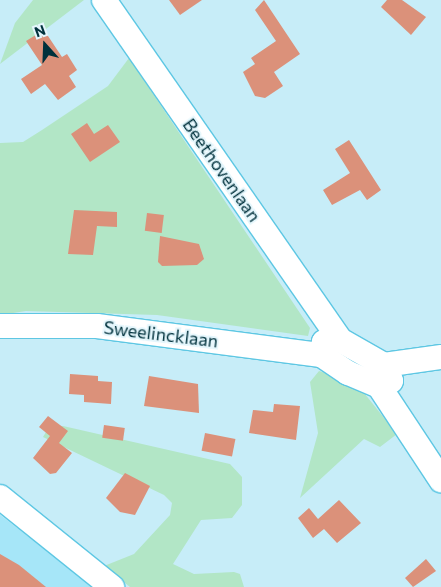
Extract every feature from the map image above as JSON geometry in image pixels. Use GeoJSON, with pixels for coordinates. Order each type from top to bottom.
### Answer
{"type":"FeatureCollection","features":[{"type":"Feature","properties":{"kind":"street","name":"Beethovenlaan"},"geometry":{"type":"LineString","coordinates":[[104,0],[340,340]]}},
{"type":"Feature","properties":{"kind":"street","name":"Sweelincklaan"},"geometry":{"type":"LineString","coordinates":[[0,326],[97,326],[321,355],[348,373],[381,375]]}},
{"type":"Feature","properties":{"kind":"street"},"geometry":{"type":"LineString","coordinates":[[321,355],[324,342],[340,340],[381,375],[441,480]]}},
{"type":"Feature","properties":{"kind":"street"},"geometry":{"type":"LineString","coordinates":[[381,375],[441,357]]}},
{"type":"Feature","properties":{"kind":"street"},"geometry":{"type":"LineString","coordinates":[[0,497],[112,587]]}},
{"type":"Feature","properties":{"kind":"shaded area"},"geometry":{"type":"Polygon","coordinates":[[[0,515],[95,587],[0,587],[0,515]]]}},
{"type":"Feature","properties":{"kind":"green space"},"geometry":{"type":"Polygon","coordinates":[[[33,0],[84,0],[0,64],[15,23],[33,0]]]}},
{"type":"Feature","properties":{"kind":"green space"},"geometry":{"type":"Polygon","coordinates":[[[129,58],[310,328],[308,336],[157,315],[26,311],[0,315],[0,143],[23,142],[42,130],[108,86],[129,58]]]}},
{"type":"Feature","properties":{"kind":"green space"},"geometry":{"type":"Polygon","coordinates":[[[319,371],[356,383],[397,434],[380,447],[364,439],[300,498],[318,433],[310,382],[319,371]]]}},
{"type":"Feature","properties":{"kind":"green space"},"geometry":{"type":"Polygon","coordinates":[[[63,426],[230,464],[242,477],[242,505],[232,518],[201,520],[173,564],[194,574],[234,572],[240,574],[244,587],[130,587],[104,566],[134,554],[170,515],[172,503],[164,495],[43,437],[49,427],[63,426]]]}},
{"type":"Feature","properties":{"kind":"building"},"geometry":{"type":"Polygon","coordinates":[[[169,0],[202,0],[180,15],[169,0]]]}},
{"type":"Feature","properties":{"kind":"building"},"geometry":{"type":"Polygon","coordinates":[[[264,0],[300,54],[274,72],[283,86],[265,98],[255,96],[243,72],[255,64],[251,58],[276,41],[255,10],[264,0]]]}},
{"type":"Feature","properties":{"kind":"building"},"geometry":{"type":"Polygon","coordinates":[[[387,0],[402,0],[426,17],[411,35],[381,7],[387,0]]]}},
{"type":"Feature","properties":{"kind":"building"},"geometry":{"type":"Polygon","coordinates":[[[44,30],[62,57],[67,54],[77,70],[69,76],[76,87],[58,100],[45,84],[31,94],[21,79],[42,65],[26,41],[44,30]]]}},
{"type":"Feature","properties":{"kind":"building"},"geometry":{"type":"Polygon","coordinates":[[[87,123],[94,134],[108,125],[120,142],[90,162],[71,134],[87,123]]]}},
{"type":"Feature","properties":{"kind":"building"},"geometry":{"type":"Polygon","coordinates":[[[349,140],[381,190],[367,200],[360,190],[332,205],[323,190],[350,173],[335,149],[349,140]]]}},
{"type":"Feature","properties":{"kind":"building"},"geometry":{"type":"Polygon","coordinates":[[[74,210],[117,212],[117,227],[97,226],[93,255],[68,254],[74,210]]]}},
{"type":"Feature","properties":{"kind":"building"},"geometry":{"type":"Polygon","coordinates":[[[147,213],[164,215],[162,233],[145,231],[147,213]]]}},
{"type":"Feature","properties":{"kind":"building"},"geometry":{"type":"Polygon","coordinates":[[[160,236],[199,244],[204,259],[197,265],[162,266],[158,262],[160,236]]]}},
{"type":"Feature","properties":{"kind":"building"},"geometry":{"type":"Polygon","coordinates":[[[70,374],[98,376],[98,381],[112,382],[111,404],[84,402],[84,395],[69,394],[70,374]]]}},
{"type":"Feature","properties":{"kind":"building"},"geometry":{"type":"Polygon","coordinates":[[[149,376],[198,384],[199,413],[144,406],[149,376]]]}},
{"type":"Feature","properties":{"kind":"building"},"geometry":{"type":"Polygon","coordinates":[[[274,404],[300,406],[296,440],[249,433],[253,410],[273,412],[274,404]]]}},
{"type":"Feature","properties":{"kind":"building"},"geometry":{"type":"Polygon","coordinates":[[[48,416],[68,431],[59,443],[72,453],[56,473],[50,474],[33,458],[50,436],[39,427],[48,416]]]}},
{"type":"Feature","properties":{"kind":"building"},"geometry":{"type":"Polygon","coordinates":[[[104,425],[125,428],[123,441],[102,438],[104,425]]]}},
{"type":"Feature","properties":{"kind":"building"},"geometry":{"type":"Polygon","coordinates":[[[205,433],[235,439],[232,457],[202,451],[205,433]]]}},
{"type":"Feature","properties":{"kind":"building"},"geometry":{"type":"Polygon","coordinates":[[[125,473],[150,486],[135,515],[120,512],[106,498],[125,473]]]}},
{"type":"Feature","properties":{"kind":"building"},"geometry":{"type":"Polygon","coordinates":[[[339,500],[361,523],[337,543],[324,529],[313,538],[298,518],[309,508],[318,519],[339,500]]]}},
{"type":"Feature","properties":{"kind":"building"},"geometry":{"type":"Polygon","coordinates":[[[0,554],[19,565],[46,587],[0,587],[0,554]]]}},
{"type":"Feature","properties":{"kind":"building"},"geometry":{"type":"Polygon","coordinates":[[[426,559],[436,571],[413,587],[405,578],[426,559]]]}}]}
